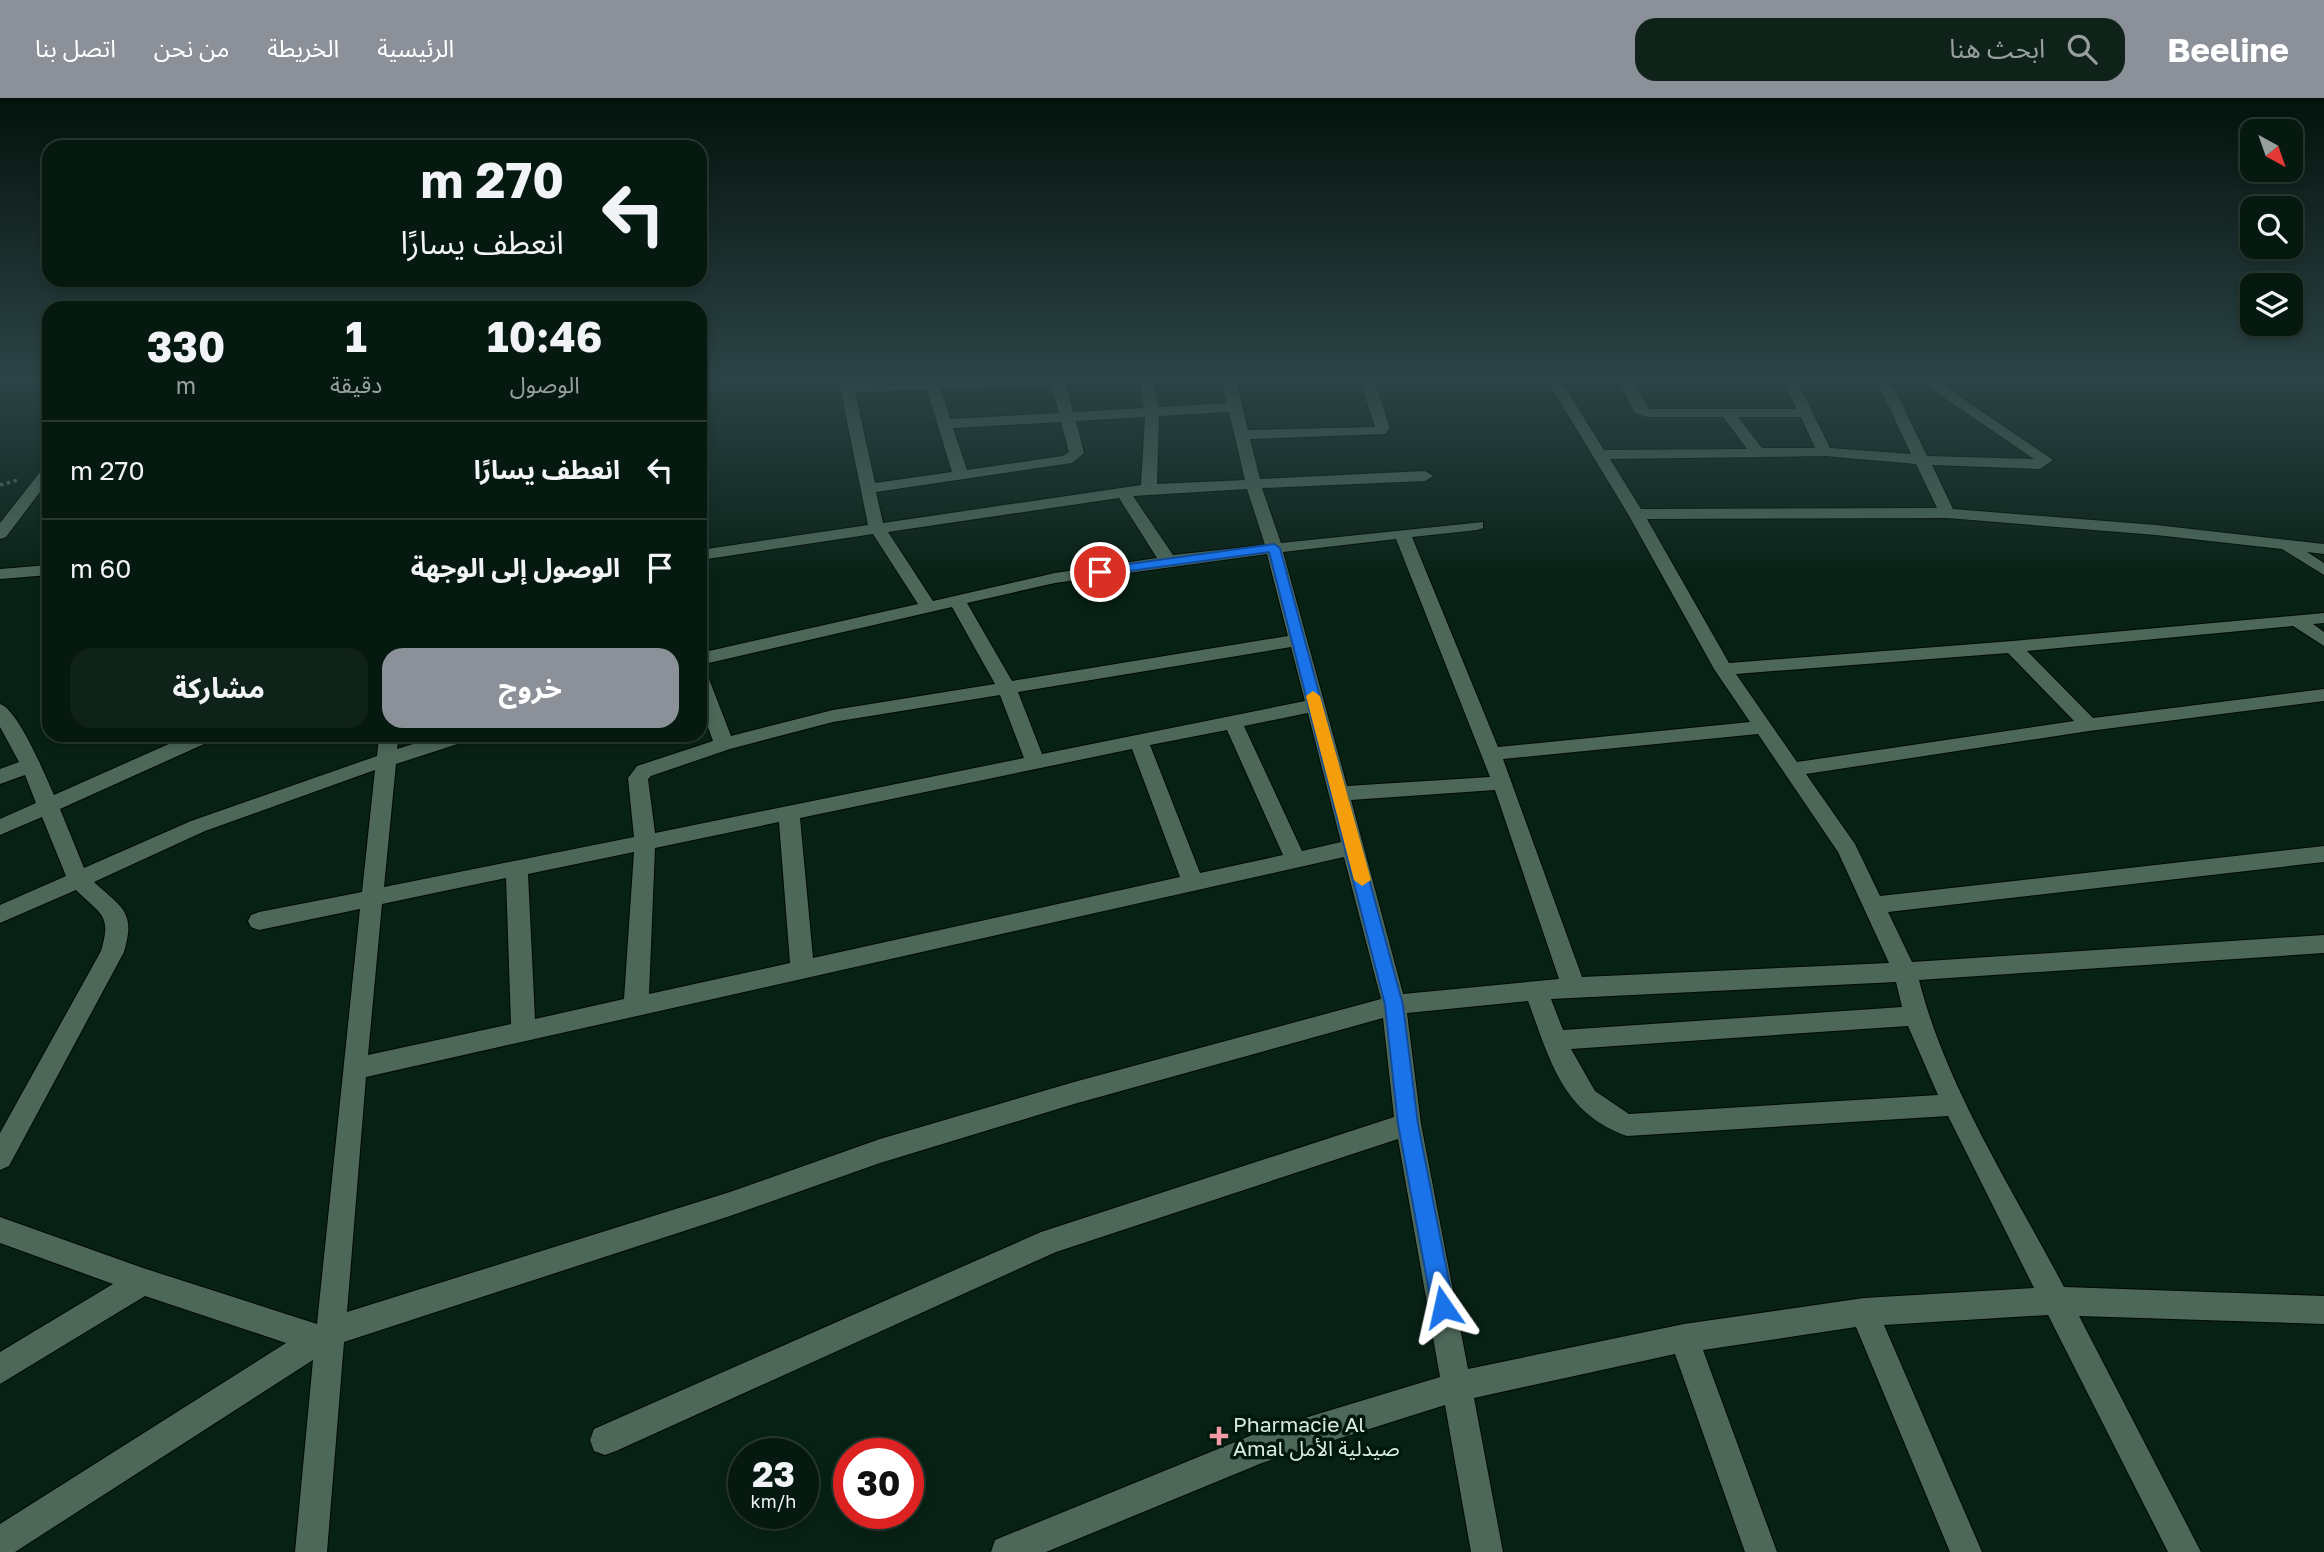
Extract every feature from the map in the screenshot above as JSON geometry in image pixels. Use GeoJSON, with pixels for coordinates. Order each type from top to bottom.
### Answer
{"type":"FeatureCollection","features":[{"type":"Feature","properties":{"kind":"street"},"geometry":{"type":"LineString","coordinates":[[860,445],[876,527],[927,605]]}},
{"type":"Feature","properties":{"kind":"street"},"geometry":{"type":"LineString","coordinates":[[951,445],[960,473]]}},
{"type":"Feature","properties":{"kind":"street"},"geometry":{"type":"LineString","coordinates":[[869,488],[1074,457],[1077,453],[1074,445]]}},
{"type":"Feature","properties":{"kind":"street"},"geometry":{"type":"LineString","coordinates":[[1149,489],[1151,445]]}},
{"type":"Feature","properties":{"kind":"street"},"geometry":{"type":"LineString","coordinates":[[1243,445],[1274,548],[1394,1005],[1408,1124],[1487,1552]]}},
{"type":"Feature","properties":{"kind":"street"},"geometry":{"type":"LineString","coordinates":[[1592,445],[1636,514],[1723,668],[1847,849],[1905,972],[1916,1016],[1955,1105],[2185,1552]]}},
{"type":"Feature","properties":{"kind":"street"},"geometry":{"type":"LineString","coordinates":[[1752,445],[1758,453]]}},
{"type":"Feature","properties":{"kind":"street"},"geometry":{"type":"LineString","coordinates":[[1822,445],[1825,452]]}},
{"type":"Feature","properties":{"kind":"street"},"geometry":{"type":"LineString","coordinates":[[1913,445],[1947,513]]}},
{"type":"Feature","properties":{"kind":"street"},"geometry":{"type":"LineString","coordinates":[[1598,455],[1825,452],[1991,464],[2040,464],[2045,460],[2022,445]]}},
{"type":"Feature","properties":{"kind":"street"},"geometry":{"type":"LineString","coordinates":[[707,554],[1149,489],[1424,475]]}},
{"type":"Feature","properties":{"kind":"street"},"geometry":{"type":"LineString","coordinates":[[0,534],[42,479]]}},
{"type":"Feature","properties":{"kind":"street"},"geometry":{"type":"LineString","coordinates":[[1123,494],[1168,561]]}},
{"type":"Feature","properties":{"kind":"street"},"geometry":{"type":"LineString","coordinates":[[1636,514],[1947,513],[2324,549]]}},
{"type":"Feature","properties":{"kind":"street"},"geometry":{"type":"LineString","coordinates":[[707,657],[927,605],[1055,579],[1168,561],[1477,525]]}},
{"type":"Feature","properties":{"kind":"street"},"geometry":{"type":"LineString","coordinates":[[1402,533],[1503,783],[1574,987]]}},
{"type":"Feature","properties":{"kind":"street"},"geometry":{"type":"LineString","coordinates":[[2284,545],[2324,570]]}},
{"type":"Feature","properties":{"kind":"street"},"geometry":{"type":"LineString","coordinates":[[0,574],[42,571]]}},
{"type":"Feature","properties":{"kind":"street"},"geometry":{"type":"LineString","coordinates":[[956,599],[1008,690],[1035,762]]}},
{"type":"Feature","properties":{"kind":"street"},"geometry":{"type":"LineString","coordinates":[[1723,668],[2014,647],[2324,618]]}},
{"type":"Feature","properties":{"kind":"street"},"geometry":{"type":"LineString","coordinates":[[2296,620],[2324,641]]}},
{"type":"Feature","properties":{"kind":"street"},"geometry":{"type":"LineString","coordinates":[[636,1006],[645,842],[638,778],[644,771],[724,744],[833,716],[1008,690],[1298,640]]}},
{"type":"Feature","properties":{"kind":"street"},"geometry":{"type":"LineString","coordinates":[[2014,647],[2089,725]]}},
{"type":"Feature","properties":{"kind":"street"},"geometry":{"type":"LineString","coordinates":[[1793,769],[2089,725],[2324,695]]}},
{"type":"Feature","properties":{"kind":"street"},"geometry":{"type":"LineString","coordinates":[[707,698],[724,744]]}},
{"type":"Feature","properties":{"kind":"street"},"geometry":{"type":"LineString","coordinates":[[258,921],[1316,705]]}},
{"type":"Feature","properties":{"kind":"street"},"geometry":{"type":"LineString","coordinates":[[0,710],[31,765],[78,879],[116,915],[119,929],[112,952],[0,1158]]}},
{"type":"Feature","properties":{"kind":"street"},"geometry":{"type":"LineString","coordinates":[[1233,722],[1296,860]]}},
{"type":"Feature","properties":{"kind":"street"},"geometry":{"type":"LineString","coordinates":[[1491,754],[1765,727]]}},
{"type":"Feature","properties":{"kind":"street"},"geometry":{"type":"LineString","coordinates":[[1139,741],[1193,883]]}},
{"type":"Feature","properties":{"kind":"street"},"geometry":{"type":"LineString","coordinates":[[0,828],[191,742]]}},
{"type":"Feature","properties":{"kind":"street"},"geometry":{"type":"LineString","coordinates":[[0,915],[198,826],[388,747],[419,742]]}},
{"type":"Feature","properties":{"kind":"street"},"geometry":{"type":"LineString","coordinates":[[311,1552],[323,1336],[388,747]]}},
{"type":"Feature","properties":{"kind":"street"},"geometry":{"type":"LineString","coordinates":[[0,777],[31,765]]}},
{"type":"Feature","properties":{"kind":"street"},"geometry":{"type":"LineString","coordinates":[[1339,794],[1503,783]]}},
{"type":"Feature","properties":{"kind":"street"},"geometry":{"type":"LineString","coordinates":[[789,813],[802,970]]}},
{"type":"Feature","properties":{"kind":"street"},"geometry":{"type":"LineString","coordinates":[[354,1069],[1354,847]]}},
{"type":"Feature","properties":{"kind":"street"},"geometry":{"type":"LineString","coordinates":[[1875,905],[2324,854]]}},
{"type":"Feature","properties":{"kind":"street"},"geometry":{"type":"LineString","coordinates":[[517,868],[523,1031]]}},
{"type":"Feature","properties":{"kind":"street"},"geometry":{"type":"LineString","coordinates":[[0,1543],[323,1336],[730,1204],[880,1151],[1074,1093],[1394,1005],[1574,987],[1905,972],[2324,944]]}},
{"type":"Feature","properties":{"kind":"street"},"geometry":{"type":"LineString","coordinates":[[1536,990],[1585,1098],[1606,1115],[1627,1125],[1674,1125],[1955,1105]]}},
{"type":"Feature","properties":{"kind":"street"},"geometry":{"type":"LineString","coordinates":[[1557,1040],[1916,1016]]}},
{"type":"Feature","properties":{"kind":"street"},"geometry":{"type":"LineString","coordinates":[[605,1440],[1051,1241],[1408,1124]]}},
{"type":"Feature","properties":{"kind":"street"},"geometry":{"type":"LineString","coordinates":[[0,1230],[143,1282],[323,1336]]}},
{"type":"Feature","properties":{"kind":"street"},"geometry":{"type":"LineString","coordinates":[[0,1369],[143,1282]]}},
{"type":"Feature","properties":{"kind":"street"},"geometry":{"type":"LineString","coordinates":[[1007,1552],[1262,1447],[1458,1386],[1684,1338],[1864,1312],[2054,1301],[2324,1310]]}},
{"type":"Feature","properties":{"kind":"street"},"geometry":{"type":"LineString","coordinates":[[1864,1312],[1966,1552]]}},
{"type":"Feature","properties":{"kind":"street"},"geometry":{"type":"LineString","coordinates":[[1684,1338],[1761,1552]]}},
{"type":"Feature","properties":{"kind":"slow traffic"},"geometry":{"type":"LineString","coordinates":[[1313,696],[1362,880]]}},
{"type":"Feature","properties":{"kind":"place","name":"Pharmacie Al Amal صيدلية الأمل"},"geometry":{"type":"Point","coordinates":[1219,1436]}},
{"type":"Feature","properties":{"kind":"route"},"geometry":{"type":"LineString","coordinates":[[1100,572],[1274,548],[1394,1005],[1408,1124],[1443,1307]]}}]}
